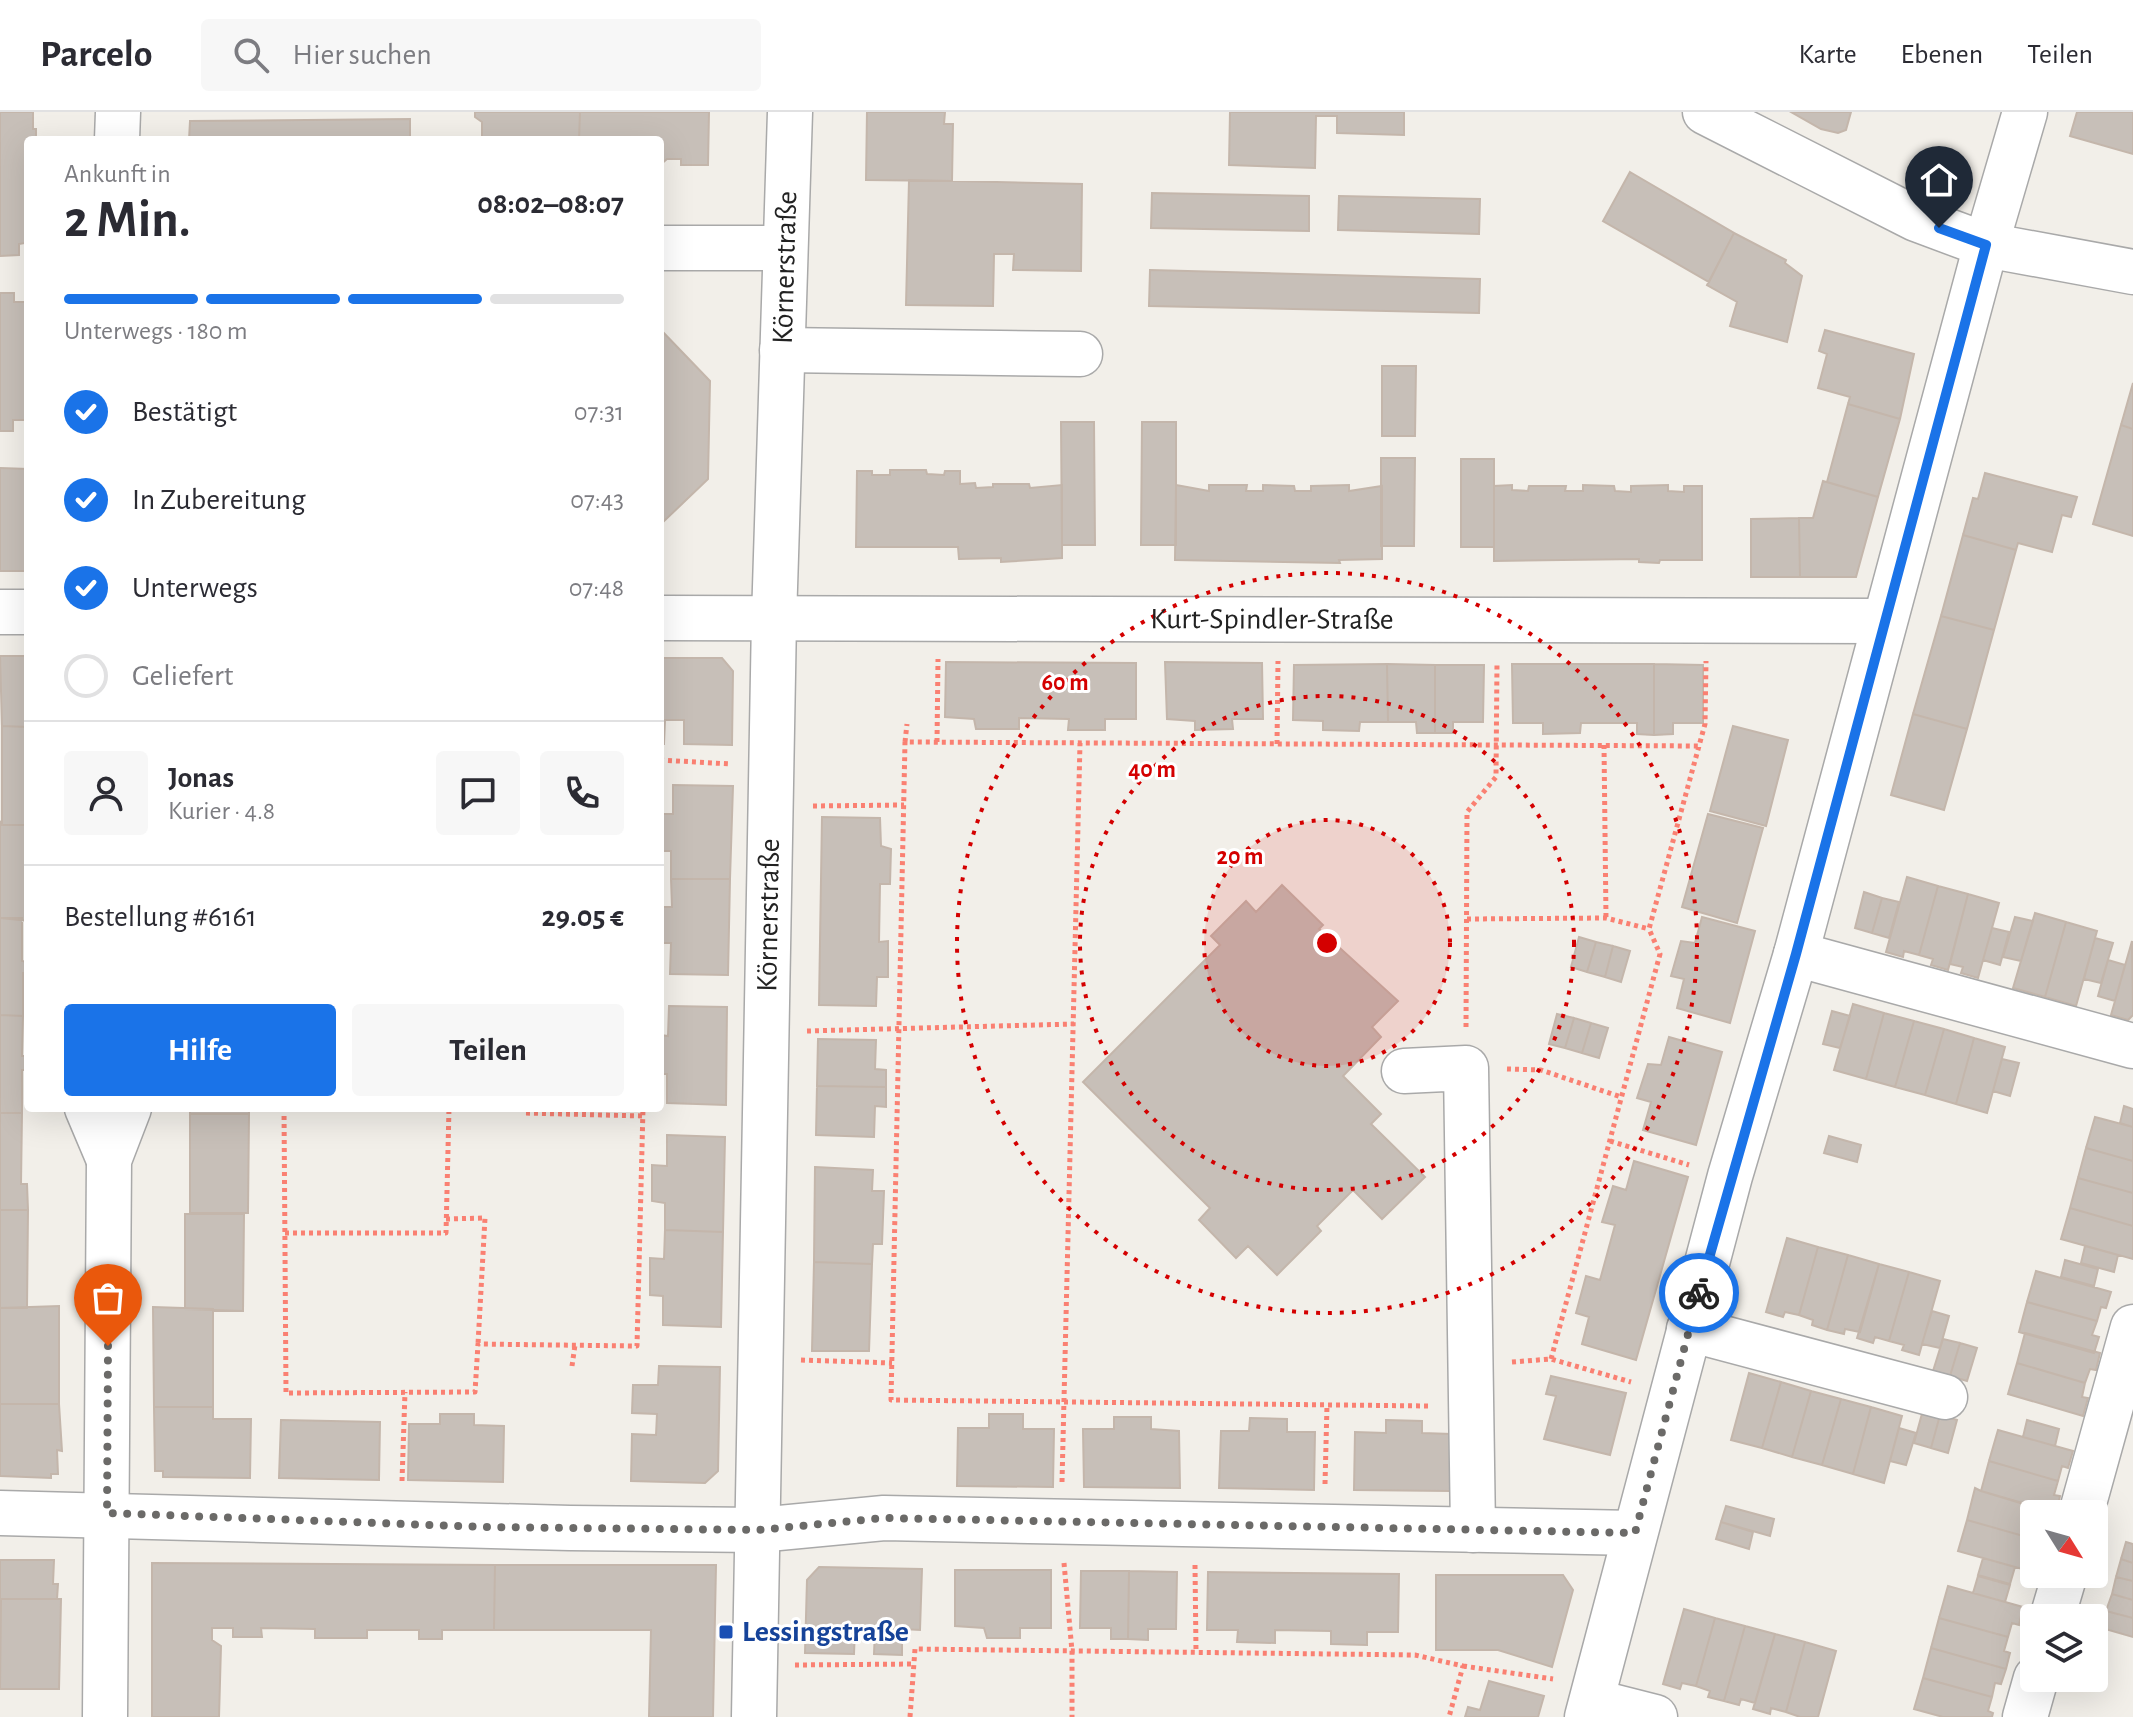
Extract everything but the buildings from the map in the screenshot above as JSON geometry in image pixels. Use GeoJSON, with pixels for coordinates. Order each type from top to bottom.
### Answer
{"type":"FeatureCollection","features":[{"type":"Feature","properties":{"kind":"street"},"geometry":{"type":"LineString","coordinates":[[117,136],[118,112]]}},
{"type":"Feature","properties":{"kind":"street","name":"Körnerstraße"},"geometry":{"type":"LineString","coordinates":[[754,1717],[774,619],[790,112]]}},
{"type":"Feature","properties":{"kind":"street"},"geometry":{"type":"LineString","coordinates":[[1705,112],[1916,219],[1986,245],[2133,272]]}},
{"type":"Feature","properties":{"kind":"street"},"geometry":{"type":"LineString","coordinates":[[1655,1717],[1592,1701],[1730,1176],[1796,954],[1986,245],[2025,112]]}},
{"type":"Feature","properties":{"kind":"street"},"geometry":{"type":"LineString","coordinates":[[664,248],[785,248]]}},
{"type":"Feature","properties":{"kind":"street"},"geometry":{"type":"LineString","coordinates":[[782,350],[1080,354]]}},
{"type":"Feature","properties":{"kind":"street"},"geometry":{"type":"LineString","coordinates":[[0,612],[24,612]]}},
{"type":"Feature","properties":{"kind":"street","name":"Kurt-Spindler-Straße"},"geometry":{"type":"LineString","coordinates":[[664,618],[1884,621]]}},
{"type":"Feature","properties":{"kind":"street"},"geometry":{"type":"LineString","coordinates":[[1796,954],[2133,1046]]}},
{"type":"Feature","properties":{"kind":"street"},"geometry":{"type":"LineString","coordinates":[[1404,1071],[1466,1068],[1473,1530]]}},
{"type":"Feature","properties":{"kind":"street"},"geometry":{"type":"LineString","coordinates":[[89,1112],[109,1160]]}},
{"type":"Feature","properties":{"kind":"street"},"geometry":{"type":"LineString","coordinates":[[105,1717],[109,1160],[127,1112]]}},
{"type":"Feature","properties":{"kind":"street"},"geometry":{"type":"LineString","coordinates":[[2085,1500],[2133,1327]]}},
{"type":"Feature","properties":{"kind":"street"},"geometry":{"type":"LineString","coordinates":[[1689,1329],[1945,1397]]}},
{"type":"Feature","properties":{"kind":"street"},"geometry":{"type":"LineString","coordinates":[[0,1513],[107,1513],[401,1526],[758,1530],[884,1518],[1635,1533]]}},
{"type":"Feature","properties":{"kind":"street"},"geometry":{"type":"LineString","coordinates":[[2025,1717],[2032,1692]]}},
{"type":"Feature","properties":{"kind":"path"},"geometry":{"type":"LineString","coordinates":[[937,742],[938,619]]}},
{"type":"Feature","properties":{"kind":"path"},"geometry":{"type":"LineString","coordinates":[[1277,744],[1278,620]]}},
{"type":"Feature","properties":{"kind":"path"},"geometry":{"type":"LineString","coordinates":[[1498,621],[1496,777],[1467,812],[1466,1068],[1541,1070],[1621,1097]]}},
{"type":"Feature","properties":{"kind":"path"},"geometry":{"type":"LineString","coordinates":[[1551,1359],[1660,954],[1649,929],[1705,724],[1706,622]]}},
{"type":"Feature","properties":{"kind":"path"},"geometry":{"type":"LineString","coordinates":[[907,724],[891,1400],[1327,1405],[1471,1386],[1551,1359],[1673,1393]]}},
{"type":"Feature","properties":{"kind":"path"},"geometry":{"type":"LineString","coordinates":[[905,742],[1700,746]]}},
{"type":"Feature","properties":{"kind":"path"},"geometry":{"type":"LineString","coordinates":[[1072,1717],[1072,1651],[1061,1522],[1080,743]]}},
{"type":"Feature","properties":{"kind":"path"},"geometry":{"type":"LineString","coordinates":[[1604,745],[1606,918]]}},
{"type":"Feature","properties":{"kind":"path"},"geometry":{"type":"LineString","coordinates":[[664,761],[771,786],[904,805]]}},
{"type":"Feature","properties":{"kind":"path"},"geometry":{"type":"LineString","coordinates":[[1467,919],[1606,918],[1649,929]]}},
{"type":"Feature","properties":{"kind":"path"},"geometry":{"type":"LineString","coordinates":[[766,1032],[1074,1024]]}},
{"type":"Feature","properties":{"kind":"path"},"geometry":{"type":"LineString","coordinates":[[284,1112],[286,1393],[475,1392],[485,1218],[446,1219]]}},
{"type":"Feature","properties":{"kind":"path"},"geometry":{"type":"LineString","coordinates":[[285,1233],[446,1233],[449,1112]]}},
{"type":"Feature","properties":{"kind":"path"},"geometry":{"type":"LineString","coordinates":[[523,1112],[643,1116]]}},
{"type":"Feature","properties":{"kind":"path"},"geometry":{"type":"LineString","coordinates":[[478,1344],[637,1346],[643,1112]]}},
{"type":"Feature","properties":{"kind":"path"},"geometry":{"type":"LineString","coordinates":[[1610,1141],[1730,1176]]}},
{"type":"Feature","properties":{"kind":"path"},"geometry":{"type":"LineString","coordinates":[[572,1366],[575,1345]]}},
{"type":"Feature","properties":{"kind":"path"},"geometry":{"type":"LineString","coordinates":[[759,1359],[892,1363]]}},
{"type":"Feature","properties":{"kind":"path"},"geometry":{"type":"LineString","coordinates":[[401,1526],[405,1392]]}},
{"type":"Feature","properties":{"kind":"path"},"geometry":{"type":"LineString","coordinates":[[1324,1527],[1327,1405]]}},
{"type":"Feature","properties":{"kind":"path"},"geometry":{"type":"LineString","coordinates":[[1195,1524],[1196,1652]]}},
{"type":"Feature","properties":{"kind":"path"},"geometry":{"type":"LineString","coordinates":[[910,1717],[915,1649],[1415,1655],[1592,1701]]}},
{"type":"Feature","properties":{"kind":"path"},"geometry":{"type":"LineString","coordinates":[[754,1665],[914,1664]]}},
{"type":"Feature","properties":{"kind":"path"},"geometry":{"type":"LineString","coordinates":[[1449,1717],[1463,1666]]}},
{"type":"Feature","properties":{"kind":"way so far"},"geometry":{"type":"LineString","coordinates":[[108,1346],[107,1513],[401,1526],[758,1530],[884,1518],[1635,1533],[1699,1293]]}},
{"type":"Feature","properties":{"kind":"place","name":"Lessingstraße"},"geometry":{"type":"Point","coordinates":[726,1632]}},
{"type":"Feature","properties":{"kind":"route"},"geometry":{"type":"LineString","coordinates":[[1699,1293],[1796,954],[1986,245],[1939,228]]}}]}
